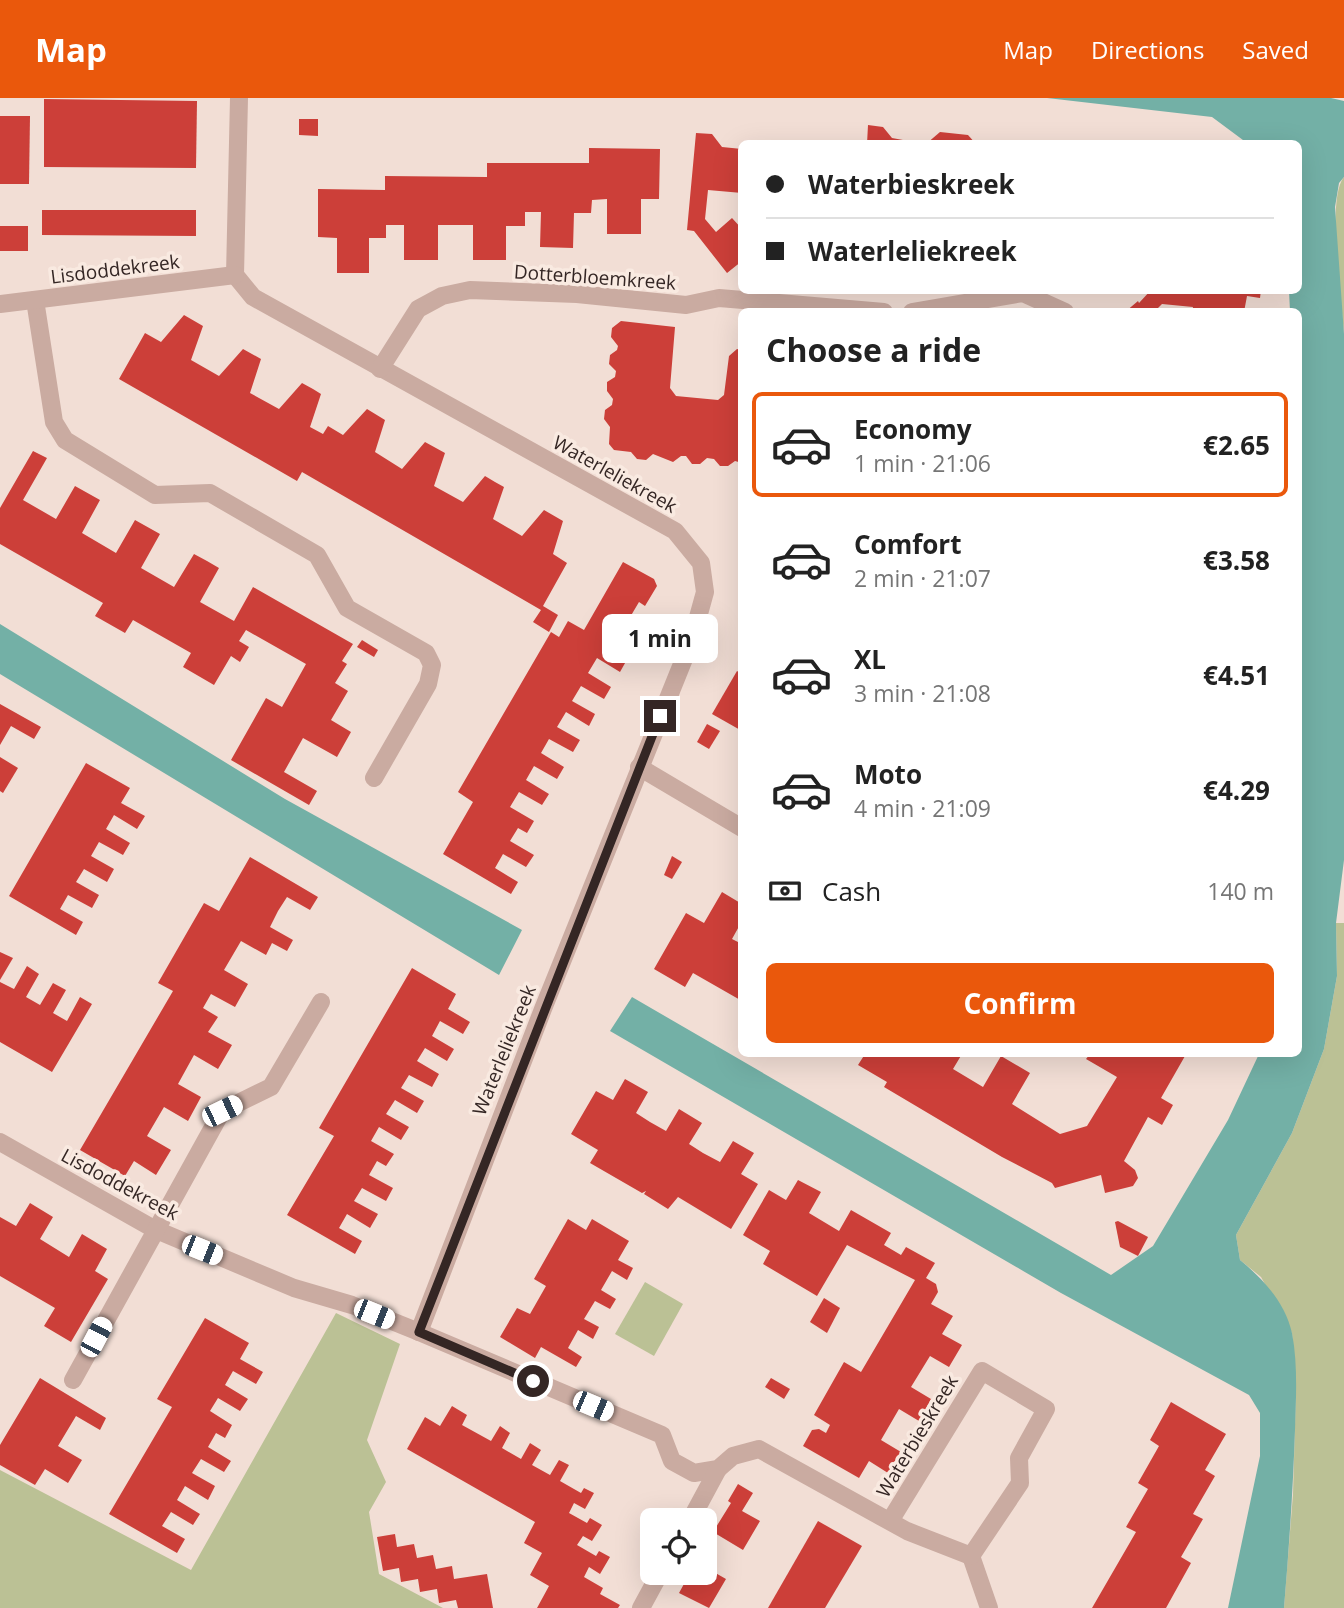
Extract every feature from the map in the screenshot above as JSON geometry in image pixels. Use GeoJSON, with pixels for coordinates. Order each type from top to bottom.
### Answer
{"type":"FeatureCollection","features":[{"type":"Feature","properties":{"kind":"street"},"geometry":{"type":"LineString","coordinates":[[235,275],[239,98]]}},
{"type":"Feature","properties":{"kind":"street","name":"Lisdoddekreek"},"geometry":{"type":"LineString","coordinates":[[0,304],[235,275]]}},
{"type":"Feature","properties":{"kind":"street","name":"Waterleliekreek"},"geometry":{"type":"LineString","coordinates":[[235,275],[253,298],[674,531],[701,563],[705,592],[692,639],[543,1009],[419,1332]]}},
{"type":"Feature","properties":{"kind":"street","name":"Dotterbloemkreek"},"geometry":{"type":"LineString","coordinates":[[380,369],[418,309],[442,296],[470,290],[577,294],[686,305],[719,298],[837,308]]}},
{"type":"Feature","properties":{"kind":"street"},"geometry":{"type":"LineString","coordinates":[[958,307],[1018,294]]}},
{"type":"Feature","properties":{"kind":"street"},"geometry":{"type":"LineString","coordinates":[[1025,294],[1056,308]]}},
{"type":"Feature","properties":{"kind":"street"},"geometry":{"type":"LineString","coordinates":[[35,300],[54,422],[65,440],[155,495],[210,493],[317,555],[347,608],[426,653],[432,665],[428,684],[374,778]]}},
{"type":"Feature","properties":{"kind":"street"},"geometry":{"type":"LineString","coordinates":[[639,767],[738,826]]}},
{"type":"Feature","properties":{"kind":"street"},"geometry":{"type":"LineString","coordinates":[[73,1380],[154,1229],[222,1111],[271,1087],[321,1002]]}},
{"type":"Feature","properties":{"kind":"street","name":"Lisdoddekreek"},"geometry":{"type":"LineString","coordinates":[[0,1142],[154,1229],[294,1288],[352,1305],[419,1332]]}},
{"type":"Feature","properties":{"kind":"street"},"geometry":{"type":"LineString","coordinates":[[419,1332],[662,1435],[672,1461],[694,1473],[718,1469]]}},
{"type":"Feature","properties":{"kind":"street","name":"Waterbieskreek"},"geometry":{"type":"LineString","coordinates":[[718,1469],[733,1456],[759,1449],[907,1531],[971,1556],[1020,1483],[1019,1458],[1045,1409],[982,1371],[890,1521]]}},
{"type":"Feature","properties":{"kind":"street"},"geometry":{"type":"LineString","coordinates":[[697,1508],[718,1469]]}},
{"type":"Feature","properties":{"kind":"street"},"geometry":{"type":"LineString","coordinates":[[971,1556],[989,1608]]}},
{"type":"Feature","properties":{"kind":"street"},"geometry":{"type":"LineString","coordinates":[[641,1608],[653,1585]]}},
{"type":"Feature","properties":{"kind":"green space"},"geometry":{"type":"Polygon","coordinates":[[[1344,177],[1344,334],[1338,276],[1336,206],[1344,177]]]}},
{"type":"Feature","properties":{"kind":"green space"},"geometry":{"type":"Polygon","coordinates":[[[1336,923],[1344,923],[1344,1608],[1284,1608],[1293,1494],[1296,1390],[1292,1333],[1261,1277],[1240,1260],[1236,1235],[1292,1133],[1324,1049],[1337,976],[1336,923]]]}},
{"type":"Feature","properties":{"kind":"green space"},"geometry":{"type":"Polygon","coordinates":[[[645,1282],[683,1304],[654,1356],[615,1334],[645,1282]]]}},
{"type":"Feature","properties":{"kind":"green space"},"geometry":{"type":"Polygon","coordinates":[[[336,1313],[400,1344],[367,1440],[386,1482],[369,1512],[379,1574],[443,1608],[0,1608],[0,1470],[191,1570],[336,1313]]]}},
{"type":"Feature","properties":{"kind":"water"},"geometry":{"type":"Polygon","coordinates":[[[1047,98],[1331,98],[1344,101],[1344,177],[1339,183],[1335,207],[1344,334],[1344,860],[1336,923],[1337,976],[1324,1049],[1292,1133],[1236,1235],[1240,1260],[1265,1283],[1279,1301],[1289,1322],[1294,1345],[1294,1452],[1284,1608],[1228,1608],[1260,1456],[1260,1413],[1249,1395],[1061,1293],[610,1031],[632,997],[1111,1275],[1153,1246],[1228,1120],[1258,1057],[1302,1057],[1302,308],[1290,308],[1289,294],[1302,294],[1302,140],[1243,140],[1212,117],[1047,98]]]}},
{"type":"Feature","properties":{"kind":"water"},"geometry":{"type":"Polygon","coordinates":[[[0,624],[285,799],[522,930],[499,975],[0,674],[0,624]]]}},
{"type":"Feature","properties":{"kind":"building"},"geometry":{"type":"Polygon","coordinates":[[[44,99],[197,101],[196,168],[44,167],[44,99]]]}},
{"type":"Feature","properties":{"kind":"building"},"geometry":{"type":"Polygon","coordinates":[[[0,116],[30,116],[29,184],[0,184],[0,116]]]}},
{"type":"Feature","properties":{"kind":"building"},"geometry":{"type":"Polygon","coordinates":[[[299,119],[318,119],[318,136],[299,135],[299,119]]]}},
{"type":"Feature","properties":{"kind":"building"},"geometry":{"type":"Polygon","coordinates":[[[868,125],[883,127],[892,138],[903,140],[867,140],[868,125]]]}},
{"type":"Feature","properties":{"kind":"building"},"geometry":{"type":"Polygon","coordinates":[[[940,132],[968,135],[972,140],[931,140],[940,132]]]}},
{"type":"Feature","properties":{"kind":"building"},"geometry":{"type":"Polygon","coordinates":[[[696,133],[712,134],[722,147],[738,149],[738,193],[708,190],[705,219],[716,232],[732,218],[738,225],[738,264],[727,273],[694,231],[687,230],[696,133]]]}},
{"type":"Feature","properties":{"kind":"building"},"geometry":{"type":"Polygon","coordinates":[[[589,148],[660,149],[659,199],[641,199],[641,234],[607,234],[607,199],[592,200],[591,213],[574,213],[573,248],[540,247],[541,212],[525,212],[525,226],[506,226],[506,260],[473,260],[473,225],[438,225],[438,260],[404,260],[404,225],[386,225],[386,238],[369,238],[369,273],[337,273],[337,238],[318,237],[318,189],[385,190],[385,176],[487,177],[487,163],[589,163],[589,148]]]}},
{"type":"Feature","properties":{"kind":"building"},"geometry":{"type":"Polygon","coordinates":[[[42,210],[196,210],[196,236],[42,235],[42,210]]]}},
{"type":"Feature","properties":{"kind":"building"},"geometry":{"type":"Polygon","coordinates":[[[0,226],[28,226],[28,251],[0,251],[0,226]]]}},
{"type":"Feature","properties":{"kind":"building"},"geometry":{"type":"Polygon","coordinates":[[[1147,294],[1260,294],[1260,298],[1247,296],[1245,308],[1193,308],[1162,304],[1158,308],[1130,308],[1138,301],[1139,303],[1147,294]]]}},
{"type":"Feature","properties":{"kind":"building"},"geometry":{"type":"Polygon","coordinates":[[[184,315],[203,326],[191,360],[219,376],[243,349],[261,359],[250,393],[279,409],[302,383],[321,394],[310,427],[323,434],[328,426],[343,435],[367,409],[385,420],[375,452],[402,469],[425,442],[445,453],[434,486],[463,502],[485,476],[504,487],[493,519],[522,536],[544,510],[563,521],[553,554],[567,563],[543,606],[558,615],[549,632],[533,622],[541,610],[302,472],[297,481],[119,379],[145,333],[161,342],[184,315]]]}},
{"type":"Feature","properties":{"kind":"building"},"geometry":{"type":"Polygon","coordinates":[[[621,321],[675,327],[670,388],[676,396],[718,400],[724,395],[729,356],[738,349],[738,462],[720,466],[714,459],[707,458],[700,464],[692,464],[686,456],[673,462],[653,454],[646,460],[637,459],[631,452],[614,450],[609,444],[610,427],[604,419],[605,410],[612,405],[613,399],[607,391],[607,382],[615,377],[616,371],[609,364],[610,355],[618,346],[611,337],[612,328],[621,321]]]}},
{"type":"Feature","properties":{"kind":"building"},"geometry":{"type":"Polygon","coordinates":[[[33,451],[47,458],[23,500],[56,519],[75,486],[100,500],[82,533],[116,553],[135,520],[160,534],[141,568],[174,587],[194,554],[219,568],[200,602],[234,621],[253,587],[353,644],[342,661],[347,664],[335,683],[348,691],[331,720],[351,732],[337,757],[303,738],[284,772],[317,791],[309,805],[231,760],[266,698],[282,707],[306,664],[246,630],[239,641],[249,647],[240,662],[231,656],[214,685],[183,667],[191,653],[133,620],[125,633],[95,616],[103,603],[0,544],[0,508],[33,451]]]}},
{"type":"Feature","properties":{"kind":"building"},"geometry":{"type":"Polygon","coordinates":[[[623,562],[654,579],[657,586],[645,606],[639,602],[613,646],[629,656],[620,672],[597,658],[588,673],[611,687],[604,699],[581,686],[572,701],[595,714],[589,726],[566,712],[557,727],[580,740],[573,752],[549,739],[541,753],[564,767],[557,779],[534,766],[526,780],[549,794],[542,805],[519,792],[510,807],[534,821],[527,833],[518,828],[510,841],[534,855],[526,867],[503,854],[495,868],[518,882],[511,894],[443,854],[473,802],[458,792],[551,632],[559,637],[568,621],[584,630],[623,562]]]}},
{"type":"Feature","properties":{"kind":"building"},"geometry":{"type":"Polygon","coordinates":[[[362,640],[378,650],[374,657],[357,647],[362,640]]]}},
{"type":"Feature","properties":{"kind":"building"},"geometry":{"type":"Polygon","coordinates":[[[737,671],[738,729],[712,714],[737,671]]]}},
{"type":"Feature","properties":{"kind":"building"},"geometry":{"type":"Polygon","coordinates":[[[0,704],[41,727],[34,739],[11,726],[0,745],[0,704]]]}},
{"type":"Feature","properties":{"kind":"building"},"geometry":{"type":"Polygon","coordinates":[[[707,724],[720,731],[709,749],[697,742],[707,724]]]}},
{"type":"Feature","properties":{"kind":"building"},"geometry":{"type":"Polygon","coordinates":[[[0,757],[18,768],[3,793],[0,791],[0,757]]]}},
{"type":"Feature","properties":{"kind":"building"},"geometry":{"type":"Polygon","coordinates":[[[86,763],[130,788],[121,803],[145,816],[137,829],[114,815],[106,829],[130,843],[123,855],[99,842],[91,856],[114,869],[107,882],[84,869],[76,882],[99,895],[92,908],[68,895],[60,909],[83,922],[76,935],[9,896],[86,763]]]}},
{"type":"Feature","properties":{"kind":"building"},"geometry":{"type":"Polygon","coordinates":[[[672,856],[682,862],[672,879],[664,875],[672,856]]]}},
{"type":"Feature","properties":{"kind":"building"},"geometry":{"type":"Polygon","coordinates":[[[250,857],[318,897],[310,910],[287,897],[278,911],[270,927],[293,940],[287,951],[272,943],[266,955],[241,941],[224,970],[248,984],[235,1007],[211,994],[203,1008],[218,1017],[208,1032],[232,1045],[218,1069],[194,1055],[178,1084],[201,1097],[188,1121],[164,1107],[147,1136],[171,1150],[156,1175],[134,1161],[125,1176],[80,1150],[173,991],[158,983],[204,903],[219,911],[250,857]]]}},
{"type":"Feature","properties":{"kind":"building"},"geometry":{"type":"Polygon","coordinates":[[[722,892],[738,902],[738,928],[732,939],[738,942],[738,999],[693,973],[685,987],[654,969],[686,913],[704,923],[722,892]]]}},
{"type":"Feature","properties":{"kind":"building"},"geometry":{"type":"Polygon","coordinates":[[[0,952],[13,958],[0,980],[0,952]]]}},
{"type":"Feature","properties":{"kind":"building"},"geometry":{"type":"Polygon","coordinates":[[[27,966],[39,974],[26,997],[40,1005],[53,983],[66,990],[53,1013],[67,1021],[80,997],[92,1004],[52,1072],[0,1042],[0,982],[14,989],[27,966]]]}},
{"type":"Feature","properties":{"kind":"building"},"geometry":{"type":"Polygon","coordinates":[[[412,968],[456,994],[448,1009],[470,1022],[463,1034],[440,1021],[432,1036],[454,1049],[447,1061],[425,1048],[417,1061],[439,1074],[432,1087],[409,1075],[401,1088],[424,1101],[417,1113],[395,1100],[386,1114],[409,1127],[401,1140],[379,1127],[371,1141],[394,1154],[386,1166],[377,1161],[369,1175],[393,1188],[386,1201],[362,1188],[354,1201],[378,1214],[370,1228],[347,1214],[339,1228],[362,1241],[355,1254],[287,1215],[334,1136],[319,1128],[412,968]]]}},
{"type":"Feature","properties":{"kind":"building"},"geometry":{"type":"Polygon","coordinates":[[[863,1057],[960,1057],[953,1069],[983,1087],[1003,1057],[1030,1073],[1012,1104],[1060,1134],[1087,1126],[1117,1077],[1086,1059],[1088,1057],[1184,1057],[1161,1098],[1173,1105],[1162,1125],[1148,1117],[1124,1161],[1135,1170],[1138,1178],[1133,1186],[1105,1193],[1101,1175],[1055,1188],[1052,1183],[1002,1157],[884,1087],[887,1082],[858,1065],[863,1057]]]}},
{"type":"Feature","properties":{"kind":"building"},"geometry":{"type":"Polygon","coordinates":[[[625,1079],[648,1092],[636,1113],[650,1122],[666,1131],[679,1109],[702,1123],[689,1144],[703,1153],[720,1162],[733,1141],[754,1153],[741,1174],[758,1184],[731,1229],[678,1197],[668,1209],[644,1194],[646,1191],[642,1193],[590,1163],[598,1150],[571,1134],[596,1091],[613,1100],[625,1079]]]}},
{"type":"Feature","properties":{"kind":"building"},"geometry":{"type":"Polygon","coordinates":[[[798,1180],[821,1192],[809,1213],[839,1231],[851,1210],[891,1233],[884,1245],[901,1255],[906,1247],[935,1263],[926,1278],[936,1284],[938,1292],[931,1304],[953,1316],[942,1334],[962,1345],[949,1367],[930,1356],[911,1387],[931,1399],[919,1421],[899,1409],[881,1440],[901,1452],[888,1473],[869,1461],[859,1478],[803,1446],[812,1430],[819,1429],[826,1433],[830,1425],[814,1415],[844,1362],[861,1372],[915,1280],[847,1245],[817,1296],[763,1264],[770,1251],[743,1235],[769,1190],[786,1200],[798,1180]]]}},
{"type":"Feature","properties":{"kind":"building"},"geometry":{"type":"Polygon","coordinates":[[[30,1203],[53,1217],[40,1239],[69,1257],[82,1234],[107,1249],[95,1271],[108,1279],[71,1342],[44,1326],[55,1308],[0,1276],[0,1217],[16,1226],[30,1203]]]}},
{"type":"Feature","properties":{"kind":"building"},"geometry":{"type":"Polygon","coordinates":[[[568,1219],[586,1230],[592,1219],[629,1241],[618,1260],[633,1268],[627,1280],[612,1271],[601,1290],[616,1299],[610,1309],[595,1301],[584,1319],[599,1327],[593,1339],[578,1330],[568,1348],[582,1357],[576,1367],[541,1347],[535,1358],[500,1337],[517,1308],[530,1314],[546,1286],[534,1279],[568,1219]]]}},
{"type":"Feature","properties":{"kind":"building"},"geometry":{"type":"Polygon","coordinates":[[[1118,1221],[1148,1237],[1138,1256],[1120,1247],[1115,1222],[1118,1221]]]}},
{"type":"Feature","properties":{"kind":"building"},"geometry":{"type":"Polygon","coordinates":[[[824,1298],[840,1308],[827,1333],[810,1322],[824,1298]]]}},
{"type":"Feature","properties":{"kind":"building"},"geometry":{"type":"Polygon","coordinates":[[[205,1318],[249,1343],[240,1359],[263,1372],[256,1384],[233,1371],[225,1385],[248,1399],[240,1411],[218,1398],[210,1411],[232,1425],[225,1438],[216,1433],[208,1447],[231,1461],[224,1472],[201,1459],[192,1473],[215,1486],[208,1500],[185,1486],[177,1500],[200,1514],[193,1525],[171,1512],[162,1526],[185,1539],[177,1553],[109,1514],[172,1407],[157,1399],[205,1318]]]}},
{"type":"Feature","properties":{"kind":"building"},"geometry":{"type":"Polygon","coordinates":[[[40,1378],[106,1418],[100,1430],[76,1416],[58,1446],[82,1460],[68,1483],[45,1469],[35,1485],[0,1465],[0,1445],[40,1378]]]}},
{"type":"Feature","properties":{"kind":"building"},"geometry":{"type":"Polygon","coordinates":[[[771,1378],[790,1389],[784,1399],[765,1387],[771,1378]]]}},
{"type":"Feature","properties":{"kind":"building"},"geometry":{"type":"Polygon","coordinates":[[[1171,1402],[1226,1434],[1205,1470],[1215,1476],[1193,1514],[1203,1519],[1181,1557],[1191,1563],[1166,1608],[1092,1608],[1136,1532],[1126,1527],[1148,1489],[1138,1483],[1159,1446],[1150,1440],[1171,1402]]]}},
{"type":"Feature","properties":{"kind":"building"},"geometry":{"type":"Polygon","coordinates":[[[452,1406],[467,1415],[462,1425],[491,1441],[500,1426],[510,1433],[502,1448],[521,1459],[530,1443],[541,1450],[532,1465],[550,1475],[559,1460],[569,1465],[560,1481],[581,1493],[584,1488],[594,1493],[585,1509],[574,1503],[569,1513],[587,1523],[590,1518],[602,1525],[592,1541],[583,1536],[577,1545],[596,1556],[599,1551],[610,1557],[600,1574],[589,1567],[584,1577],[603,1588],[600,1594],[620,1605],[618,1608],[537,1608],[549,1586],[530,1575],[542,1553],[524,1543],[535,1522],[407,1449],[425,1417],[440,1426],[452,1406]]]}},
{"type":"Feature","properties":{"kind":"building"},"geometry":{"type":"Polygon","coordinates":[[[738,1484],[753,1493],[742,1511],[760,1521],[743,1550],[717,1534],[717,1526],[731,1503],[728,1501],[738,1484]]]}},
{"type":"Feature","properties":{"kind":"building"},"geometry":{"type":"Polygon","coordinates":[[[818,1521],[862,1546],[825,1608],[768,1608],[818,1521]]]}},
{"type":"Feature","properties":{"kind":"building"},"geometry":{"type":"Polygon","coordinates":[[[395,1534],[397,1547],[414,1544],[417,1558],[433,1555],[436,1569],[452,1566],[454,1579],[487,1574],[493,1608],[458,1608],[456,1600],[439,1603],[437,1589],[420,1592],[418,1579],[401,1582],[399,1568],[383,1571],[377,1537],[395,1534]]]}},
{"type":"Feature","properties":{"kind":"building"},"geometry":{"type":"Polygon","coordinates":[[[717,1574],[726,1579],[709,1608],[679,1593],[683,1585],[717,1585],[717,1574]]]}},
{"type":"Feature","properties":{"kind":"route"},"geometry":{"type":"LineString","coordinates":[[533,1381],[419,1332],[488,1148],[660,716]]}}]}
